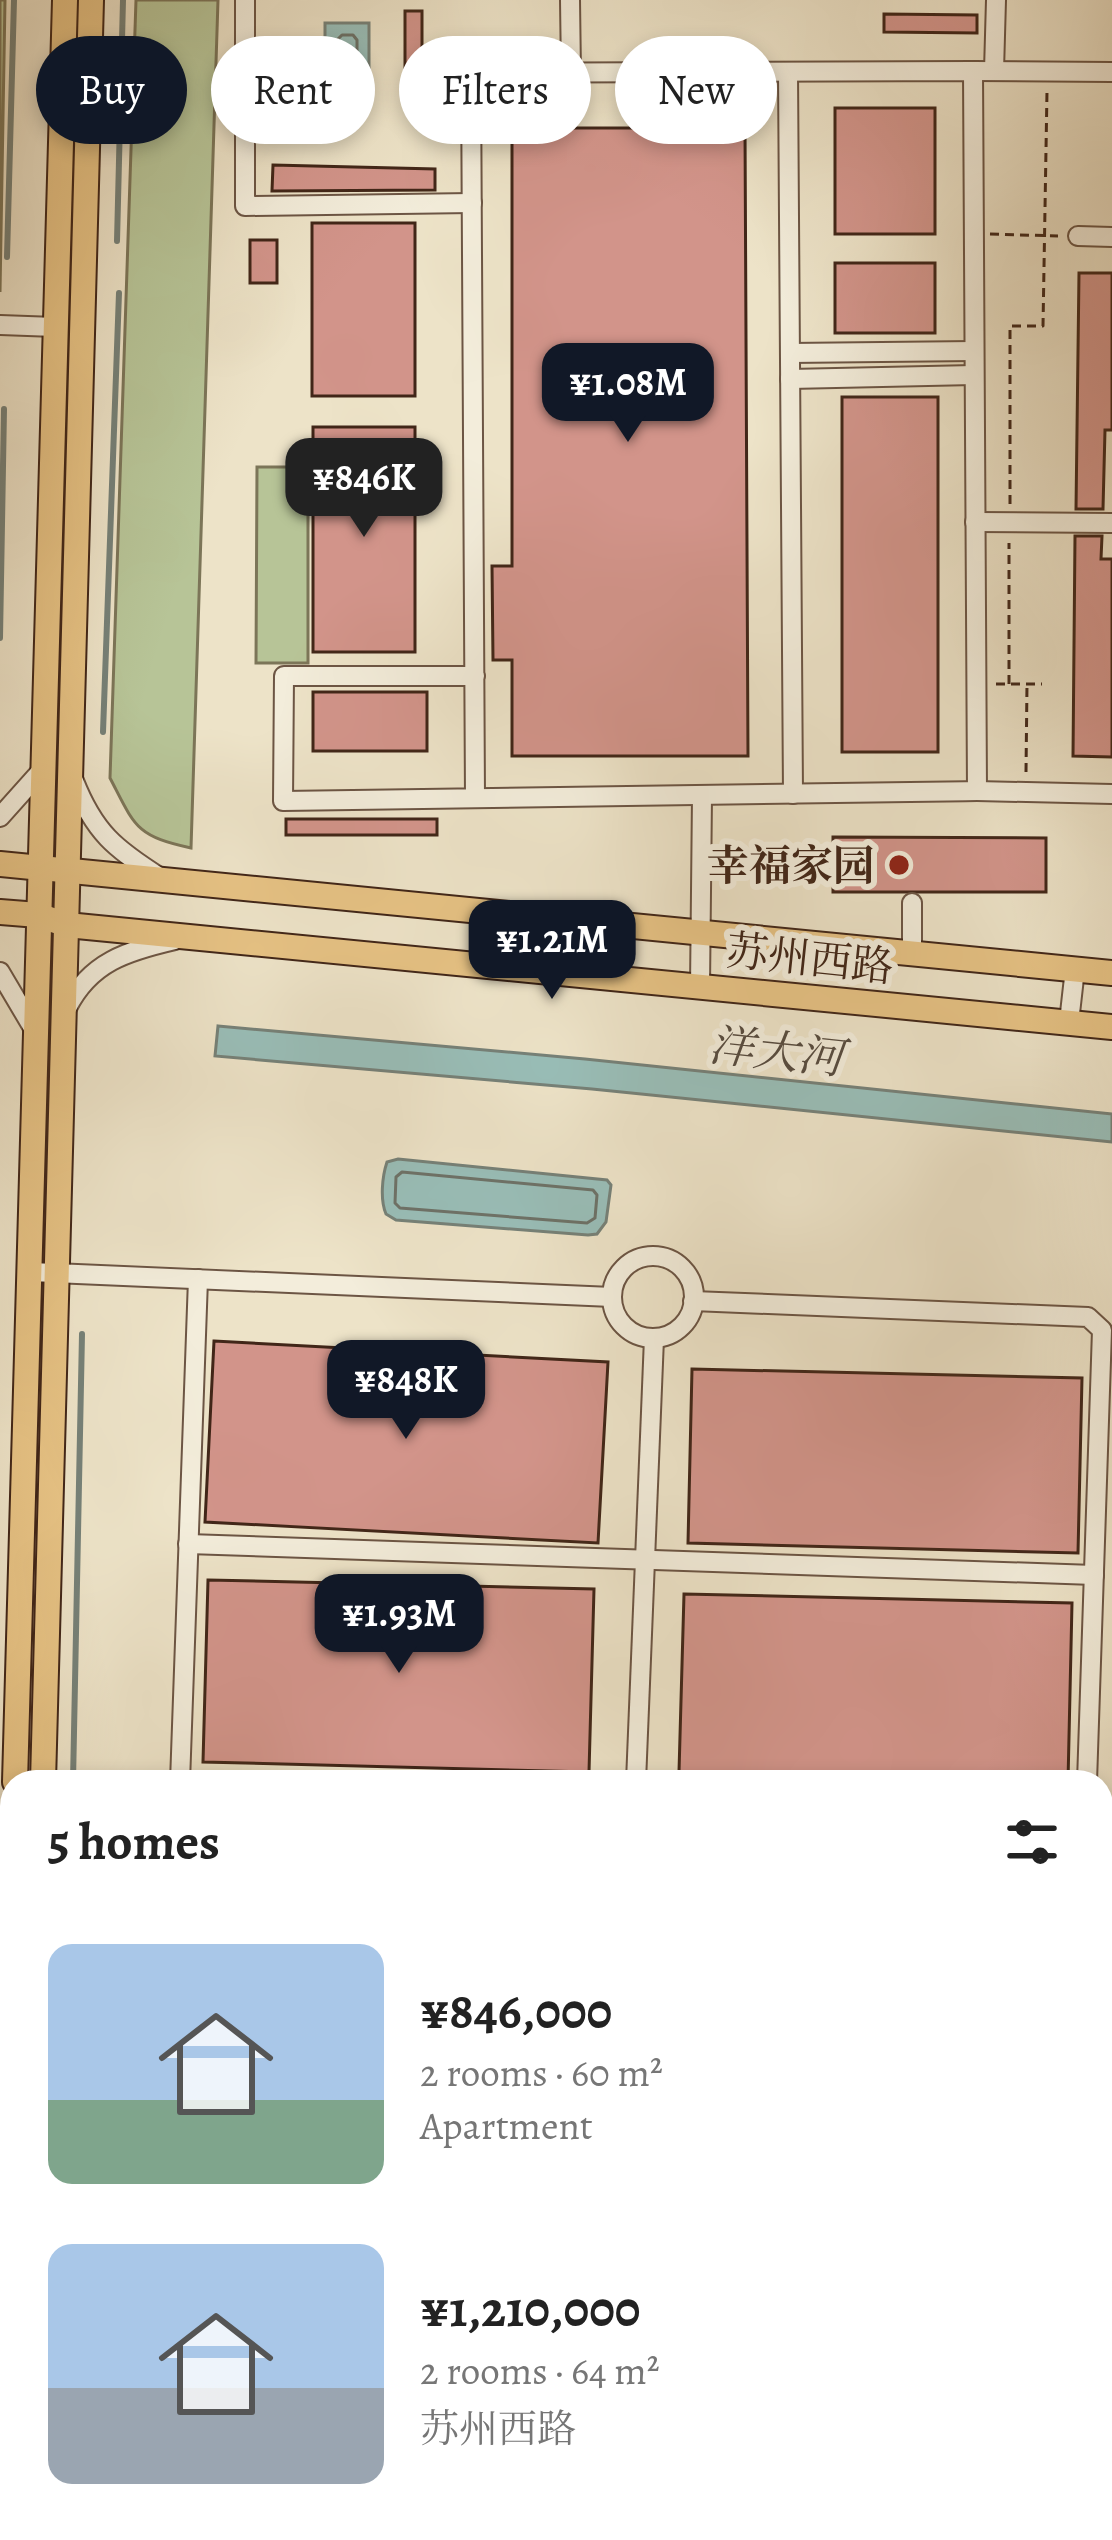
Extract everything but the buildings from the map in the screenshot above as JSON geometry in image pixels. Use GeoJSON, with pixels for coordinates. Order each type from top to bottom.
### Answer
{"type":"FeatureCollection","features":[{"type":"Feature","properties":{"kind":"main road"},"geometry":{"type":"LineString","coordinates":[[15,1770],[65,0]]}},
{"type":"Feature","properties":{"kind":"main road"},"geometry":{"type":"LineString","coordinates":[[44,1770],[91,0]]}},
{"type":"Feature","properties":{"kind":"main road","name":"苏州西路"},"geometry":{"type":"LineString","coordinates":[[0,864],[1112,973]]}},
{"type":"Feature","properties":{"kind":"main road","name":"苏州西路"},"geometry":{"type":"LineString","coordinates":[[0,911],[67,925],[1112,1027]]}},
{"type":"Feature","properties":{"kind":"main road"},"geometry":{"type":"LineString","coordinates":[[0,2272],[0,2286]]}},
{"type":"Feature","properties":{"kind":"street"},"geometry":{"type":"LineString","coordinates":[[244,0],[244,206],[472,203]]}},
{"type":"Feature","properties":{"kind":"street"},"geometry":{"type":"LineString","coordinates":[[570,0],[570,36]]}},
{"type":"Feature","properties":{"kind":"street"},"geometry":{"type":"LineString","coordinates":[[994,71],[996,0]]}},
{"type":"Feature","properties":{"kind":"street"},"geometry":{"type":"LineString","coordinates":[[973,71],[977,791]]}},
{"type":"Feature","properties":{"kind":"street"},"geometry":{"type":"LineString","coordinates":[[591,73],[1112,71]]}},
{"type":"Feature","properties":{"kind":"street"},"geometry":{"type":"LineString","coordinates":[[788,72],[793,794]]}},
{"type":"Feature","properties":{"kind":"street"},"geometry":{"type":"LineString","coordinates":[[472,144],[476,798]]}},
{"type":"Feature","properties":{"kind":"street"},"geometry":{"type":"LineString","coordinates":[[1078,236],[1112,237]]}},
{"type":"Feature","properties":{"kind":"street"},"geometry":{"type":"LineString","coordinates":[[0,326],[55,327]]}},
{"type":"Feature","properties":{"kind":"street"},"geometry":{"type":"LineString","coordinates":[[790,353],[974,351]]}},
{"type":"Feature","properties":{"kind":"street"},"geometry":{"type":"LineString","coordinates":[[790,380],[974,375]]}},
{"type":"Feature","properties":{"kind":"street"},"geometry":{"type":"LineString","coordinates":[[975,522],[1112,523]]}},
{"type":"Feature","properties":{"kind":"street"},"geometry":{"type":"LineString","coordinates":[[475,676],[284,676],[283,801],[977,791],[1112,794]]}},
{"type":"Feature","properties":{"kind":"street"},"geometry":{"type":"LineString","coordinates":[[0,817],[42,770]]}},
{"type":"Feature","properties":{"kind":"street"},"geometry":{"type":"LineString","coordinates":[[70,770],[88,816],[101,832],[165,881]]}},
{"type":"Feature","properties":{"kind":"street"},"geometry":{"type":"LineString","coordinates":[[700,986],[702,796]]}},
{"type":"Feature","properties":{"kind":"street"},"geometry":{"type":"LineString","coordinates":[[912,903],[912,953]]}},
{"type":"Feature","properties":{"kind":"street"},"geometry":{"type":"LineString","coordinates":[[65,1012],[78,985],[110,959],[190,937]]}},
{"type":"Feature","properties":{"kind":"street"},"geometry":{"type":"LineString","coordinates":[[1069,1022],[1075,969]]}},
{"type":"Feature","properties":{"kind":"street"},"geometry":{"type":"LineString","coordinates":[[0,972],[36,1034]]}},
{"type":"Feature","properties":{"kind":"street"},"geometry":{"type":"LineString","coordinates":[[658,1256],[682,1268],[691,1280],[693,1300],[688,1319],[679,1329],[654,1338],[629,1330],[620,1321],[612,1297],[614,1283],[631,1262],[658,1256]]}},
{"type":"Feature","properties":{"kind":"street"},"geometry":{"type":"LineString","coordinates":[[31,1272],[612,1297]]}},
{"type":"Feature","properties":{"kind":"street"},"geometry":{"type":"LineString","coordinates":[[180,1770],[198,1279]]}},
{"type":"Feature","properties":{"kind":"street"},"geometry":{"type":"LineString","coordinates":[[693,1300],[1088,1317],[1096,1322],[1102,1339],[1087,1770]]}},
{"type":"Feature","properties":{"kind":"street"},"geometry":{"type":"LineString","coordinates":[[637,1770],[654,1338]]}},
{"type":"Feature","properties":{"kind":"street"},"geometry":{"type":"LineString","coordinates":[[188,1544],[1094,1575]]}},
{"type":"Feature","properties":{"kind":"path"},"geometry":{"type":"LineString","coordinates":[[1009,684],[1010,326],[1043,326],[1047,71]]}},
{"type":"Feature","properties":{"kind":"path"},"geometry":{"type":"LineString","coordinates":[[974,234],[1078,236]]}},
{"type":"Feature","properties":{"kind":"path"},"geometry":{"type":"LineString","coordinates":[[1025,792],[1027,684]]}},
{"type":"Feature","properties":{"kind":"path"},"geometry":{"type":"LineString","coordinates":[[976,685],[1042,685]]}},
{"type":"Feature","properties":{"kind":"green space"},"geometry":{"type":"Polygon","coordinates":[[[0,0],[5,0],[0,292],[0,0]]]}},
{"type":"Feature","properties":{"kind":"green space"},"geometry":{"type":"Polygon","coordinates":[[[136,0],[218,0],[217,36],[211,36],[213,144],[191,848],[147,833],[125,807],[110,778],[131,144],[187,144],[187,36],[135,36],[136,0]]]}},
{"type":"Feature","properties":{"kind":"green space"},"geometry":{"type":"Polygon","coordinates":[[[257,467],[308,467],[308,663],[256,663],[257,467]]]}},
{"type":"Feature","properties":{"kind":"water"},"geometry":{"type":"Polygon","coordinates":[[[325,23],[369,23],[369,36],[325,36],[325,23]]]}},
{"type":"Feature","properties":{"kind":"water"},"geometry":{"type":"Polygon","coordinates":[[[218,1026],[1112,1114],[1112,1142],[215,1056],[218,1026]]]}},
{"type":"Feature","properties":{"kind":"water"},"geometry":{"type":"Polygon","coordinates":[[[398,1159],[607,1180],[611,1185],[606,1222],[597,1234],[588,1235],[396,1220],[386,1214],[382,1188],[387,1162],[398,1159]]]}},
{"type":"Feature","properties":{"kind":"waterway"},"geometry":{"type":"LineString","coordinates":[[7,257],[14,0]]}},
{"type":"Feature","properties":{"kind":"waterway"},"geometry":{"type":"LineString","coordinates":[[117,241],[123,0]]}},
{"type":"Feature","properties":{"kind":"waterway"},"geometry":{"type":"LineString","coordinates":[[103,732],[119,293]]}},
{"type":"Feature","properties":{"kind":"waterway"},"geometry":{"type":"LineString","coordinates":[[0,638],[4,409]]}},
{"type":"Feature","properties":{"kind":"waterway"},"geometry":{"type":"LineString","coordinates":[[73,1770],[82,1334]]}},
{"type":"Feature","properties":{"kind":"place","name":"幸福家园"},"geometry":{"type":"Point","coordinates":[899,865]}},
{"type":"Feature","properties":{"kind":"water label","name":"洋大河"},"geometry":{"type":"Point","coordinates":[776,1051]}}]}
